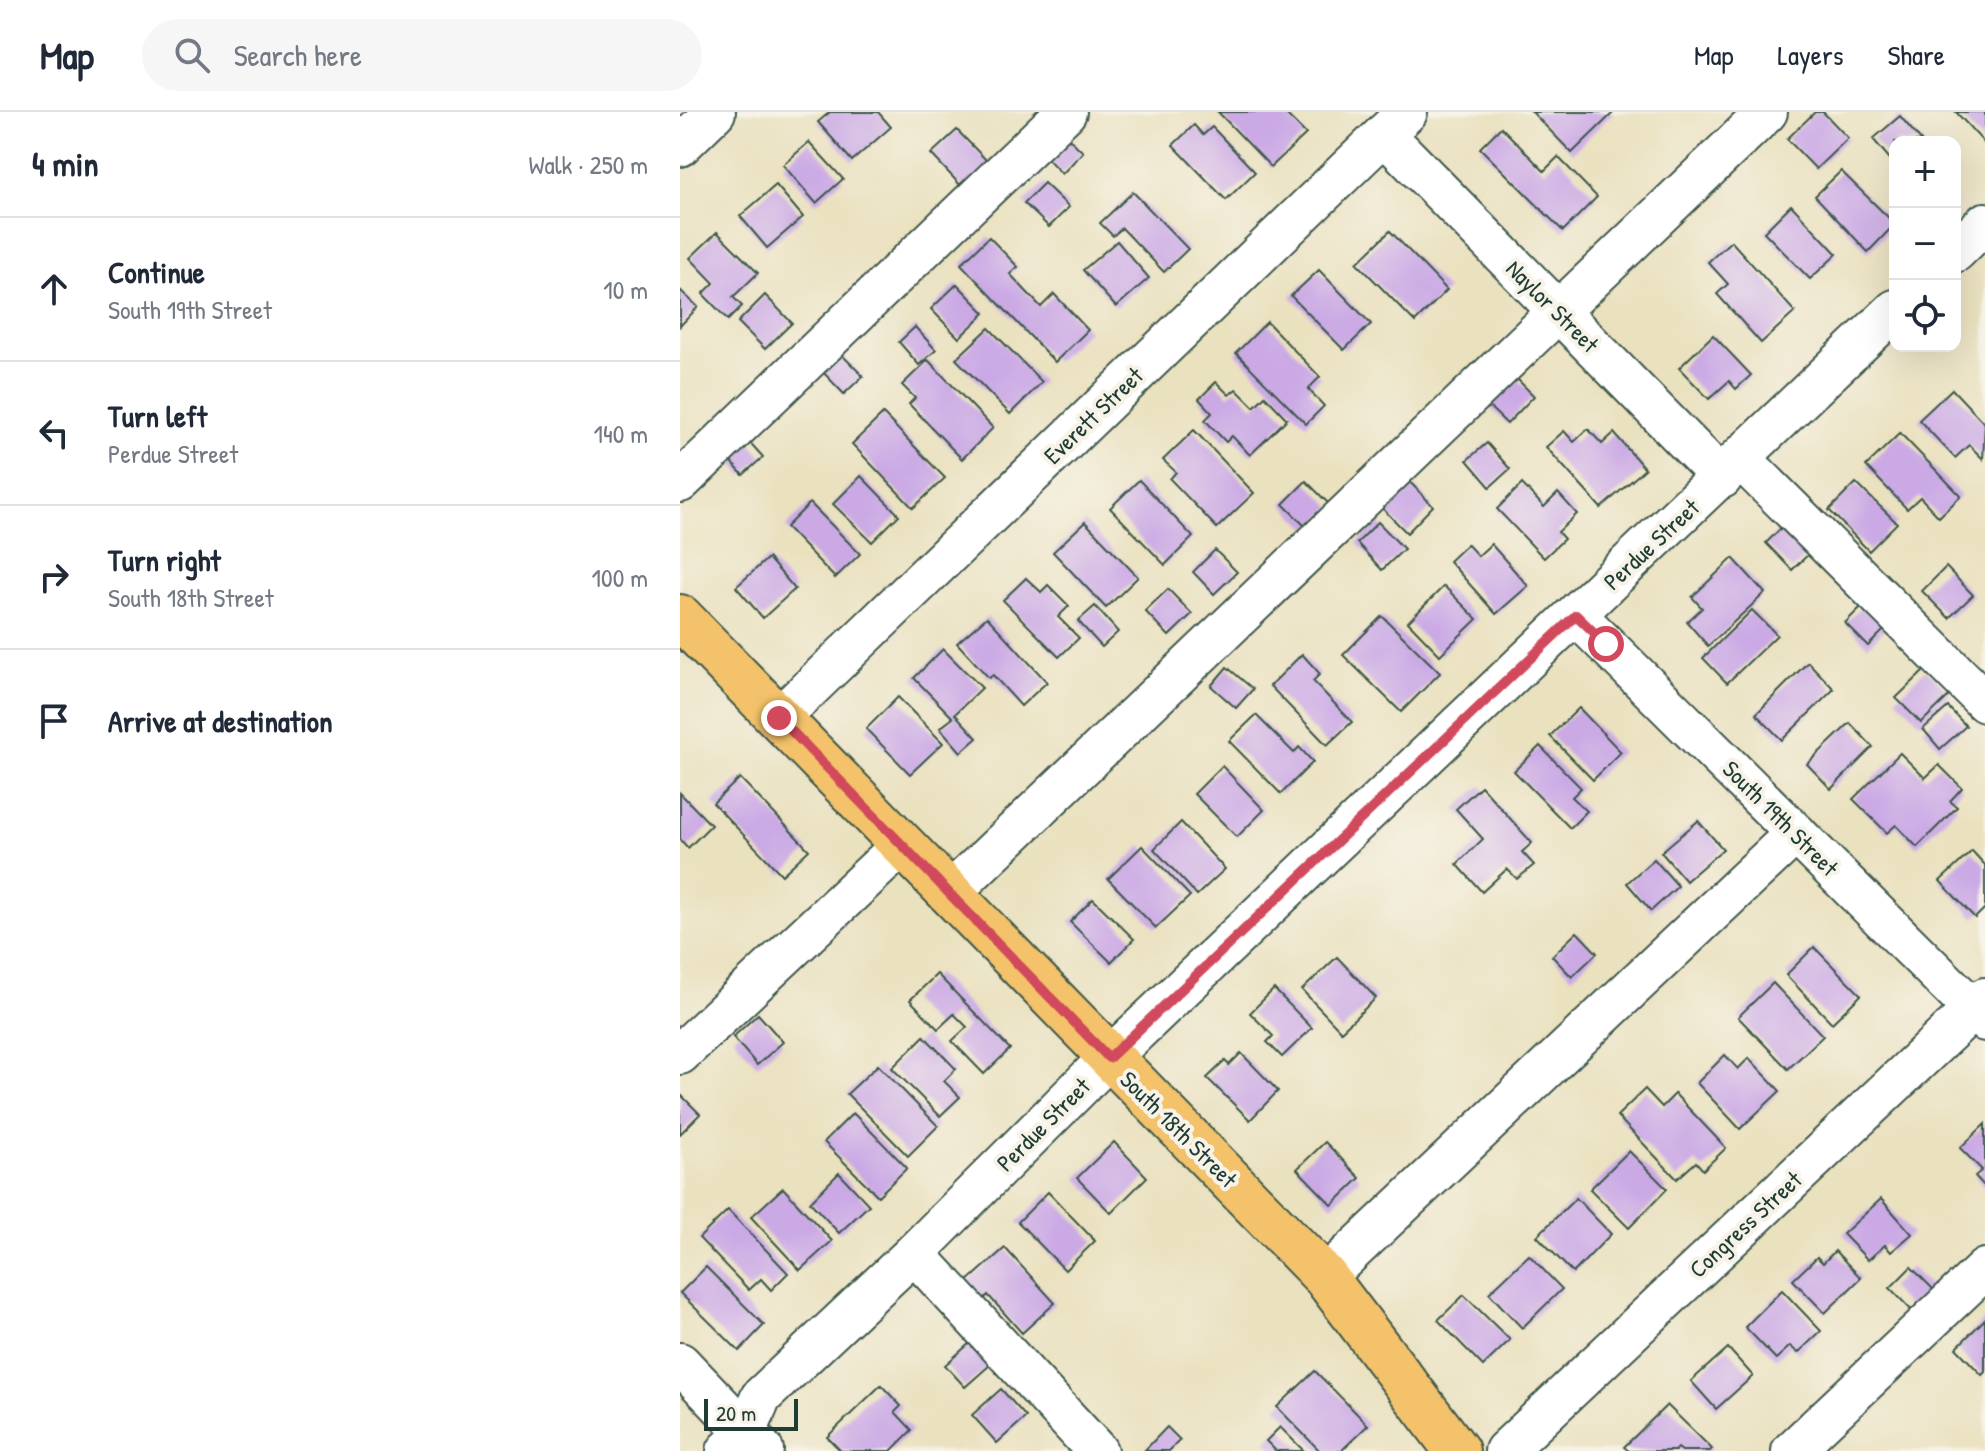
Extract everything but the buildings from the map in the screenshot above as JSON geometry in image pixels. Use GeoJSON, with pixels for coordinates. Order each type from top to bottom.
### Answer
{"type":"FeatureCollection","features":[{"type":"Feature","properties":{"kind":"main road","name":"South 18th Street"},"geometry":{"type":"LineString","coordinates":[[680,617],[1325,1277],[1457,1451]]}},
{"type":"Feature","properties":{"kind":"street"},"geometry":{"type":"LineString","coordinates":[[680,146],[715,112]]}},
{"type":"Feature","properties":{"kind":"street"},"geometry":{"type":"LineString","coordinates":[[950,893],[1767,112]]}},
{"type":"Feature","properties":{"kind":"street"},"geometry":{"type":"LineString","coordinates":[[680,482],[1049,118]]}},
{"type":"Feature","properties":{"kind":"street","name":"Naylor Street"},"geometry":{"type":"LineString","coordinates":[[1396,123],[1558,311],[1982,693]]}},
{"type":"Feature","properties":{"kind":"street","name":"Everett Street"},"geometry":{"type":"LineString","coordinates":[[779,718],[1396,123]]}},
{"type":"Feature","properties":{"kind":"street"},"geometry":{"type":"LineString","coordinates":[[1961,246],[1985,223]]}},
{"type":"Feature","properties":{"kind":"street","name":"Perdue Street"},"geometry":{"type":"LineString","coordinates":[[745,1445],[761,1397],[914,1253],[1109,1058],[1889,316]]}},
{"type":"Feature","properties":{"kind":"street","name":"South 19th Street"},"geometry":{"type":"LineString","coordinates":[[1576,615],[1796,833],[1981,1009]]}},
{"type":"Feature","properties":{"kind":"street"},"geometry":{"type":"LineString","coordinates":[[1325,1277],[1796,833]]}},
{"type":"Feature","properties":{"kind":"street"},"geometry":{"type":"LineString","coordinates":[[680,1054],[901,846]]}},
{"type":"Feature","properties":{"kind":"street","name":"Congress Street"},"geometry":{"type":"LineString","coordinates":[[1505,1451],[1981,1009]]}},
{"type":"Feature","properties":{"kind":"street"},"geometry":{"type":"LineString","coordinates":[[914,1253],[1097,1451]]}},
{"type":"Feature","properties":{"kind":"street"},"geometry":{"type":"LineString","coordinates":[[1792,1451],[1985,1269]]}},
{"type":"Feature","properties":{"kind":"street"},"geometry":{"type":"LineString","coordinates":[[680,1363],[745,1445]]}},
{"type":"Feature","properties":{"kind":"route"},"geometry":{"type":"LineString","coordinates":[[779,718],[1109,1058],[1576,615],[1606,644]]}}]}
